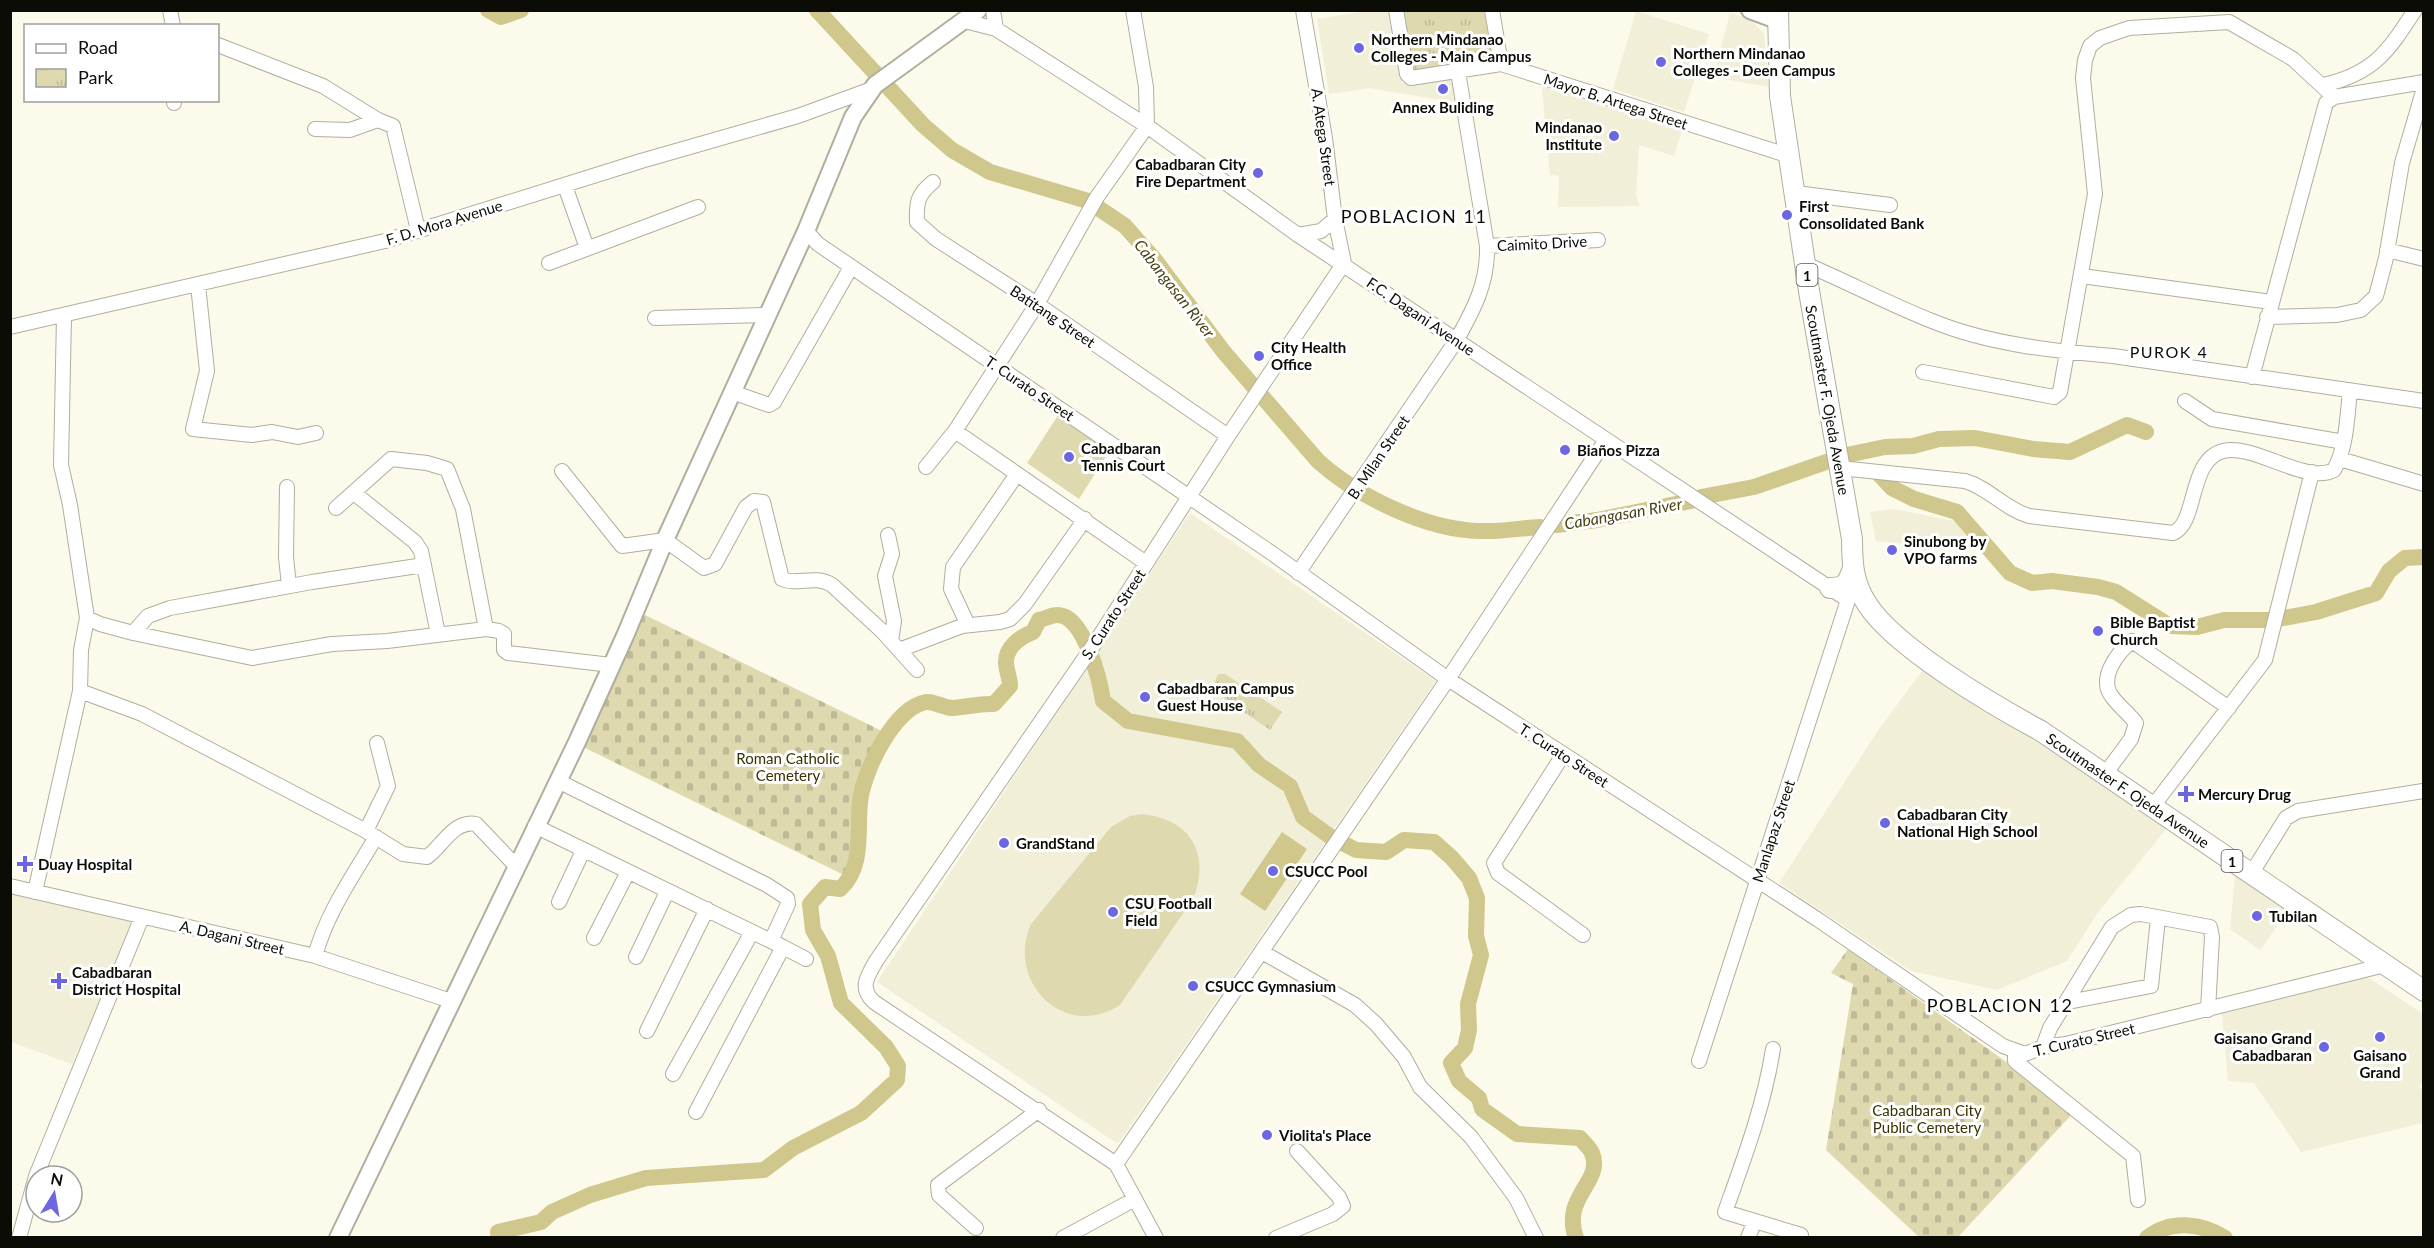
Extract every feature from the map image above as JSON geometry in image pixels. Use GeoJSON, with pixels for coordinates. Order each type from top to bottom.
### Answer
{"type":"FeatureCollection","features":[{"type":"Feature","properties":{"kind":"highway","name":"Scoutmaster F. Ojeda Avenue"},"geometry":{"type":"LineString","coordinates":[[1778,15],[1780,96],[1805,264],[1852,538],[1852,571],[1868,606],[1886,627],[1999,709],[2041,731],[2424,991]]}},
{"type":"Feature","properties":{"kind":"highway","name":"Scoutmaster F. Ojeda Avenue"},"geometry":{"type":"LineString","coordinates":[[1852,538],[1870,585],[1879,601],[1894,617],[1911,633],[2006,699],[2041,731]]}},
{"type":"Feature","properties":{"kind":"highway"},"geometry":{"type":"LineString","coordinates":[[1830,588],[1842,588],[1846,585],[1852,571]]}},
{"type":"Feature","properties":{"kind":"highway"},"geometry":{"type":"LineString","coordinates":[[1848,600],[1886,627]]}},
{"type":"Feature","properties":{"kind":"main road"},"geometry":{"type":"LineString","coordinates":[[1750,10],[1778,15]]}},
{"type":"Feature","properties":{"kind":"main road"},"geometry":{"type":"LineString","coordinates":[[338,1238],[558,781],[803,237],[849,128],[877,84],[972,16]]}},
{"type":"Feature","properties":{"kind":"street"},"geometry":{"type":"LineString","coordinates":[[993,10],[996,29]]}},
{"type":"Feature","properties":{"kind":"street"},"geometry":{"type":"LineString","coordinates":[[926,467],[955,431],[1037,304],[1088,211],[1147,126],[1146,87],[1133,10]]}},
{"type":"Feature","properties":{"kind":"street","name":"A. Atega Street"},"geometry":{"type":"LineString","coordinates":[[1303,10],[1325,138],[1335,219],[1344,263]]}},
{"type":"Feature","properties":{"kind":"street","name":"Mayor B. Artega Street"},"geometry":{"type":"LineString","coordinates":[[1396,10],[1407,74],[1413,78],[1500,64],[1790,156]]}},
{"type":"Feature","properties":{"kind":"street"},"geometry":{"type":"LineString","coordinates":[[1492,10],[1500,64]]}},
{"type":"Feature","properties":{"kind":"street"},"geometry":{"type":"LineString","coordinates":[[2323,85],[2349,79],[2370,68],[2389,49],[2415,10]]}},
{"type":"Feature","properties":{"kind":"street","name":"F.C. Dagani Avenue"},"geometry":{"type":"LineString","coordinates":[[972,16],[1147,126],[1298,235],[1344,263],[1605,441],[1848,600]]}},
{"type":"Feature","properties":{"kind":"street"},"geometry":{"type":"LineString","coordinates":[[1923,372],[2054,397],[2062,387],[2096,194],[2083,78],[2085,60],[2091,46],[2100,38],[2129,28],[2233,16],[2293,59],[2334,97]]}},
{"type":"Feature","properties":{"kind":"street"},"geometry":{"type":"LineString","coordinates":[[219,45],[323,86],[378,120],[393,126],[398,137],[418,230]]}},
{"type":"Feature","properties":{"kind":"street","name":"B. Milan Street"},"geometry":{"type":"LineString","coordinates":[[1298,573],[1364,480],[1456,340],[1477,304],[1483,287],[1487,265],[1487,246],[1458,72]]}},
{"type":"Feature","properties":{"kind":"street"},"geometry":{"type":"LineString","coordinates":[[2252,377],[2326,103],[2334,97],[2424,82]]}},
{"type":"Feature","properties":{"kind":"street","name":"F. D. Mora Avenue"},"geometry":{"type":"LineString","coordinates":[[10,327],[385,241],[833,104],[877,84]]}},
{"type":"Feature","properties":{"kind":"street"},"geometry":{"type":"LineString","coordinates":[[2267,316],[2328,315],[2361,310],[2376,296],[2387,250],[2402,163],[2424,88]]}},
{"type":"Feature","properties":{"kind":"street"},"geometry":{"type":"LineString","coordinates":[[833,104],[845,111],[849,128]]}},
{"type":"Feature","properties":{"kind":"street"},"geometry":{"type":"LineString","coordinates":[[315,129],[350,130],[378,120]]}},
{"type":"Feature","properties":{"kind":"street","name":"Batitang Street"},"geometry":{"type":"LineString","coordinates":[[933,182],[920,193],[916,207],[918,222],[936,239],[1037,304],[1228,436]]}},
{"type":"Feature","properties":{"kind":"street"},"geometry":{"type":"LineString","coordinates":[[565,186],[587,248]]}},
{"type":"Feature","properties":{"kind":"street"},"geometry":{"type":"LineString","coordinates":[[1796,192],[1890,205]]}},
{"type":"Feature","properties":{"kind":"street"},"geometry":{"type":"LineString","coordinates":[[549,263],[698,207]]}},
{"type":"Feature","properties":{"kind":"street"},"geometry":{"type":"LineString","coordinates":[[1298,235],[1321,231],[1335,219]]}},
{"type":"Feature","properties":{"kind":"street","name":"T. Curato Street"},"geometry":{"type":"LineString","coordinates":[[803,237],[818,244],[997,366],[1448,679],[1888,967],[2003,1046],[2025,1054],[2043,1047],[2066,1044],[2208,1010],[2385,965]]}},
{"type":"Feature","properties":{"kind":"street","name":"Caimito Drive"},"geometry":{"type":"LineString","coordinates":[[1487,246],[1598,240]]}},
{"type":"Feature","properties":{"kind":"street"},"geometry":{"type":"LineString","coordinates":[[2387,250],[2424,259]]}},
{"type":"Feature","properties":{"kind":"street","name":"S. Curato Street"},"geometry":{"type":"LineString","coordinates":[[1039,1110],[874,1002],[864,989],[866,978],[1095,643],[1146,562],[1190,499],[1228,436],[1344,263]]}},
{"type":"Feature","properties":{"kind":"street"},"geometry":{"type":"LineString","coordinates":[[1805,264],[1933,322],[1994,339],[2068,352],[2113,356],[2424,401]]}},
{"type":"Feature","properties":{"kind":"street"},"geometry":{"type":"LineString","coordinates":[[732,392],[769,405],[774,402],[851,267]]}},
{"type":"Feature","properties":{"kind":"street"},"geometry":{"type":"LineString","coordinates":[[2082,276],[2271,302]]}},
{"type":"Feature","properties":{"kind":"street"},"geometry":{"type":"LineString","coordinates":[[198,285],[207,350],[207,371],[193,429],[252,435],[272,432],[298,437],[316,433]]}},
{"type":"Feature","properties":{"kind":"street"},"geometry":{"type":"LineString","coordinates":[[655,318],[766,315]]}},
{"type":"Feature","properties":{"kind":"street"},"geometry":{"type":"LineString","coordinates":[[35,892],[80,691],[81,650],[87,618],[70,505],[61,465],[64,316]]}},
{"type":"Feature","properties":{"kind":"street"},"geometry":{"type":"LineString","coordinates":[[1840,468],[1965,481],[1974,483],[2014,512],[2029,516],[2173,533],[2185,524],[2188,507],[2208,460],[2223,451],[2239,451],[2312,472],[2331,472],[2340,459],[2344,442],[2350,391]]}},
{"type":"Feature","properties":{"kind":"street"},"geometry":{"type":"LineString","coordinates":[[2185,401],[2212,419],[2344,442]]}},
{"type":"Feature","properties":{"kind":"street"},"geometry":{"type":"LineString","coordinates":[[955,431],[1146,562]]}},
{"type":"Feature","properties":{"kind":"street"},"geometry":{"type":"LineString","coordinates":[[1116,1164],[1448,679],[1605,441]]}},
{"type":"Feature","properties":{"kind":"street"},"geometry":{"type":"LineString","coordinates":[[336,508],[391,459],[428,463],[447,469],[463,509],[486,629]]}},
{"type":"Feature","properties":{"kind":"street"},"geometry":{"type":"LineString","coordinates":[[2340,459],[2424,484]]}},
{"type":"Feature","properties":{"kind":"street"},"geometry":{"type":"LineString","coordinates":[[562,471],[622,546],[665,540],[694,562],[706,568],[715,564],[741,512],[752,502],[763,502],[782,579],[790,582],[816,579],[827,582],[917,669]]}},
{"type":"Feature","properties":{"kind":"street"},"geometry":{"type":"LineString","coordinates":[[2152,806],[2265,660],[2312,472]]}},
{"type":"Feature","properties":{"kind":"street"},"geometry":{"type":"LineString","coordinates":[[968,625],[951,589],[954,567],[1017,474]]}},
{"type":"Feature","properties":{"kind":"street"},"geometry":{"type":"LineString","coordinates":[[287,487],[286,558],[289,586]]}},
{"type":"Feature","properties":{"kind":"street"},"geometry":{"type":"LineString","coordinates":[[354,493],[415,542],[424,565],[438,634]]}},
{"type":"Feature","properties":{"kind":"street"},"geometry":{"type":"LineString","coordinates":[[895,646],[968,625],[1000,622],[1010,618],[1025,604],[1085,519]]}},
{"type":"Feature","properties":{"kind":"street"},"geometry":{"type":"LineString","coordinates":[[888,535],[892,559],[886,572],[886,587],[894,621],[895,646]]}},
{"type":"Feature","properties":{"kind":"street"},"geometry":{"type":"LineString","coordinates":[[133,633],[141,622],[157,612],[289,586],[424,565]]}},
{"type":"Feature","properties":{"kind":"street","name":"Manlapaz Street"},"geometry":{"type":"LineString","coordinates":[[1699,1061],[1848,600]]}},
{"type":"Feature","properties":{"kind":"street"},"geometry":{"type":"LineString","coordinates":[[87,618],[133,633],[252,658],[332,644],[387,641],[486,629],[504,634],[504,650],[508,653],[611,665]]}},
{"type":"Feature","properties":{"kind":"street"},"geometry":{"type":"LineString","coordinates":[[2105,774],[2131,739],[2136,723],[2111,696],[2108,674],[2117,653],[2132,640],[2229,708]]}},
{"type":"Feature","properties":{"kind":"street"},"geometry":{"type":"LineString","coordinates":[[80,691],[142,714],[371,834],[403,854],[427,857],[453,830],[467,823],[476,825],[516,866]]}},
{"type":"Feature","properties":{"kind":"street"},"geometry":{"type":"LineString","coordinates":[[315,956],[321,931],[371,834],[388,786],[377,743]]}},
{"type":"Feature","properties":{"kind":"street"},"geometry":{"type":"LineString","coordinates":[[1563,755],[1494,863],[1498,873],[1583,935]]}},
{"type":"Feature","properties":{"kind":"street"},"geometry":{"type":"LineString","coordinates":[[558,781],[787,898],[788,904],[777,944],[696,1112]]}},
{"type":"Feature","properties":{"kind":"street"},"geometry":{"type":"LineString","coordinates":[[2251,874],[2286,818],[2298,811],[2423,791]]}},
{"type":"Feature","properties":{"kind":"street"},"geometry":{"type":"LineString","coordinates":[[535,826],[806,959]]}},
{"type":"Feature","properties":{"kind":"street"},"geometry":{"type":"LineString","coordinates":[[559,902],[583,850]]}},
{"type":"Feature","properties":{"kind":"street"},"geometry":{"type":"LineString","coordinates":[[594,938],[628,872]]}},
{"type":"Feature","properties":{"kind":"street","name":"A. Dagani Street"},"geometry":{"type":"LineString","coordinates":[[10,886],[315,956],[451,1000]]}},
{"type":"Feature","properties":{"kind":"street"},"geometry":{"type":"LineString","coordinates":[[636,957],[667,892]]}},
{"type":"Feature","properties":{"kind":"street"},"geometry":{"type":"LineString","coordinates":[[647,1031],[707,909]]}},
{"type":"Feature","properties":{"kind":"street"},"geometry":{"type":"LineString","coordinates":[[2043,1047],[2050,1028],[2112,927],[2131,915],[2204,925],[2212,931],[2208,1010]]}},
{"type":"Feature","properties":{"kind":"street"},"geometry":{"type":"LineString","coordinates":[[41,1164],[142,917]]}},
{"type":"Feature","properties":{"kind":"street"},"geometry":{"type":"LineString","coordinates":[[2068,1002],[2151,986],[2158,918]]}},
{"type":"Feature","properties":{"kind":"street"},"geometry":{"type":"LineString","coordinates":[[673,1074],[752,932]]}},
{"type":"Feature","properties":{"kind":"street"},"geometry":{"type":"LineString","coordinates":[[1262,952],[1355,1005],[1376,1024],[1404,1057],[1420,1087],[1477,1145],[1516,1198],[1536,1238]]}},
{"type":"Feature","properties":{"kind":"street"},"geometry":{"type":"LineString","coordinates":[[1773,1049],[1767,1084],[1753,1134],[1725,1212],[1754,1223],[1801,1235]]}},
{"type":"Feature","properties":{"kind":"street"},"geometry":{"type":"LineString","coordinates":[[2015,1051],[2015,1061],[2133,1156],[2138,1200]]}},
{"type":"Feature","properties":{"kind":"street"},"geometry":{"type":"LineString","coordinates":[[976,1228],[939,1195],[938,1185],[1039,1110],[1116,1164],[1156,1238]]}},
{"type":"Feature","properties":{"kind":"street"},"geometry":{"type":"LineString","coordinates":[[1276,1238],[1333,1214],[1344,1206],[1297,1151]]}},
{"type":"Feature","properties":{"kind":"street"},"geometry":{"type":"LineString","coordinates":[[1063,1238],[1135,1199]]}},
{"type":"Feature","properties":{"kind":"street"},"geometry":{"type":"LineString","coordinates":[[19,1238],[24,1220]]}},
{"type":"Feature","properties":{"kind":"street"},"geometry":{"type":"LineString","coordinates":[[1748,1238],[1754,1223]]}},
{"type":"Feature","properties":{"kind":"shaded area","name":"Northern Mindanao Colleges - Main Campus"},"geometry":{"type":"Polygon","coordinates":[[[1367,11],[1390,11],[1402,83],[1454,78],[1457,103],[1370,88],[1329,94],[1317,19],[1367,11]]]}},
{"type":"Feature","properties":{"kind":"shaded area","name":"Northern Mindanao Colleges - Deen Campus"},"geometry":{"type":"Polygon","coordinates":[[[1636,11],[1709,34],[1684,112],[1613,89],[1636,11]]]}},
{"type":"Feature","properties":{"kind":"shaded area"},"geometry":{"type":"Polygon","coordinates":[[[1730,13],[1748,18],[1764,33],[1769,87],[1713,77],[1730,13]]]}},
{"type":"Feature","properties":{"kind":"shaded area","name":"Mindanao Institute"},"geometry":{"type":"Polygon","coordinates":[[[1541,79],[1683,127],[1674,156],[1639,145],[1636,196],[1640,206],[1558,207],[1559,176],[1550,175],[1541,79]]]}},
{"type":"Feature","properties":{"kind":"shaded area"},"geometry":{"type":"Polygon","coordinates":[[[1894,509],[1954,521],[1969,533],[1966,547],[1939,542],[1935,544],[1932,564],[1903,559],[1906,544],[1876,541],[1870,512],[1894,509]]]}},
{"type":"Feature","properties":{"kind":"shaded area"},"geometry":{"type":"Polygon","coordinates":[[[1190,513],[1436,681],[1118,1144],[877,982],[1190,513]]]}},
{"type":"Feature","properties":{"kind":"shaded area"},"geometry":{"type":"Polygon","coordinates":[[[1925,667],[2167,828],[2097,914],[2067,961],[1997,990],[1911,971],[1779,883],[1879,729],[1925,667]]]}},
{"type":"Feature","properties":{"kind":"shaded area","name":"CSUCC Pool"},"geometry":{"type":"Polygon","coordinates":[[[1282,832],[1307,849],[1265,911],[1240,894],[1282,832]]]}},
{"type":"Feature","properties":{"kind":"shaded area"},"geometry":{"type":"Polygon","coordinates":[[[2235,874],[2289,910],[2260,950],[2230,929],[2235,874]]]}},
{"type":"Feature","properties":{"kind":"shaded area","name":"Cabadbaran District Hospital"},"geometry":{"type":"Polygon","coordinates":[[[10,890],[134,921],[72,1064],[11,1042],[10,890]]]}},
{"type":"Feature","properties":{"kind":"shaded area","name":"Gaisano Grand Cabadbaran"},"geometry":{"type":"Polygon","coordinates":[[[2366,976],[2423,1014],[2423,1080],[2419,1087],[2423,1091],[2423,1123],[2301,1152],[2254,1083],[2228,1081],[2222,1014],[2366,976]]]}},
{"type":"Feature","properties":{"kind":"green space"},"geometry":{"type":"Polygon","coordinates":[[[1400,11],[1484,11],[1493,59],[1413,74],[1400,11]]]}},
{"type":"Feature","properties":{"kind":"green space","name":"Cabadbaran Tennis Court"},"geometry":{"type":"Polygon","coordinates":[[[1057,417],[1110,450],[1079,499],[1027,463],[1057,417]]]}},
{"type":"Feature","properties":{"kind":"green space","name":"Roman Catholic Cemetery"},"geometry":{"type":"Polygon","coordinates":[[[641,613],[888,734],[863,767],[855,802],[858,842],[848,877],[579,745],[641,613]]]}},
{"type":"Feature","properties":{"kind":"green space"},"geometry":{"type":"Polygon","coordinates":[[[1218,674],[1225,674],[1282,712],[1270,730],[1218,694],[1215,681],[1218,674]]]}},
{"type":"Feature","properties":{"kind":"green space","name":"CSU Football Field"},"geometry":{"type":"Polygon","coordinates":[[[1142,814],[1159,817],[1173,823],[1193,842],[1200,867],[1193,899],[1120,1005],[1099,1014],[1079,1016],[1061,1010],[1045,1000],[1033,985],[1026,966],[1025,946],[1031,924],[1111,827],[1130,816],[1142,814]]]}},
{"type":"Feature","properties":{"kind":"green space","name":"Cabadbaran City Public Cemetery"},"geometry":{"type":"Polygon","coordinates":[[[1848,949],[2075,1111],[1958,1237],[1919,1237],[1826,1150],[1853,984],[1831,973],[1848,949]]]}},
{"type":"Feature","properties":{"kind":"waterway","name":"Cabangasan River"},"geometry":{"type":"LineString","coordinates":[[488,10],[501,17],[521,10]]}},
{"type":"Feature","properties":{"kind":"waterway","name":"Cabangasan River"},"geometry":{"type":"LineString","coordinates":[[817,10],[923,125],[952,150],[990,172],[1088,201],[1125,226],[1155,260],[1223,351],[1318,461],[1334,474],[1373,499],[1438,525],[1480,531],[1540,527]]}},
{"type":"Feature","properties":{"kind":"waterway","name":"Cabangasan River"},"geometry":{"type":"LineString","coordinates":[[1847,455],[1885,447],[1913,446],[1939,439],[1975,438],[2033,449],[2070,452],[2127,425],[2146,432]]}},
{"type":"Feature","properties":{"kind":"waterway","name":"Cabangasan River"},"geometry":{"type":"LineString","coordinates":[[1701,497],[1754,487],[1829,461]]}},
{"type":"Feature","properties":{"kind":"waterway","name":"Cabangasan River"},"geometry":{"type":"LineString","coordinates":[[1878,473],[1892,488],[1914,499],[1957,512],[2010,573],[2032,583],[2052,581],[2098,587],[2116,592],[2170,626],[2197,627],[2224,620],[2271,620]]}},
{"type":"Feature","properties":{"kind":"waterway","name":"Cabangasan River"},"geometry":{"type":"LineString","coordinates":[[1556,525],[1597,520],[1691,501]]}},
{"type":"Feature","properties":{"kind":"waterway","name":"Cabangasan River"},"geometry":{"type":"LineString","coordinates":[[2278,619],[2316,612],[2376,593],[2389,571],[2405,558],[2424,557]]}},
{"type":"Feature","properties":{"kind":"waterway"},"geometry":{"type":"LineString","coordinates":[[499,1238],[498,1232],[541,1222],[552,1212],[590,1195],[646,1178],[764,1170],[793,1148],[861,1113],[897,1080],[898,1066],[886,1047],[841,1003],[828,956],[813,930],[810,904],[825,887],[840,889],[853,871],[858,849],[862,790],[882,743],[902,716],[926,702],[953,708],[994,704],[1010,686],[1006,662],[1011,647],[1033,632],[1039,620],[1057,615],[1067,618],[1083,636],[1094,665],[1103,701],[1128,721],[1237,741],[1259,765],[1290,786],[1303,817],[1331,837],[1356,850],[1386,852],[1404,840],[1434,842],[1469,878],[1477,898],[1476,936],[1481,955],[1468,1004],[1469,1030],[1465,1048],[1451,1063],[1459,1081],[1479,1098],[1482,1109],[1517,1134],[1580,1138],[1590,1149],[1594,1163],[1592,1173],[1574,1211],[1573,1223],[1576,1238]]}},
{"type":"Feature","properties":{"kind":"waterway"},"geometry":{"type":"LineString","coordinates":[[2147,1238],[2166,1228],[2186,1225],[2206,1229],[2225,1238]]}},
{"type":"Feature","properties":{"kind":"place","name":"Northern Mindanao Colleges - Main Campus"},"geometry":{"type":"Point","coordinates":[1359,48]}},
{"type":"Feature","properties":{"kind":"place","name":"Northern Mindanao Colleges - Deen Campus"},"geometry":{"type":"Point","coordinates":[1661,62]}},
{"type":"Feature","properties":{"kind":"place","name":"Annex Buliding"},"geometry":{"type":"Point","coordinates":[1443,89]}},
{"type":"Feature","properties":{"kind":"place","name":"Mindanao Institute"},"geometry":{"type":"Point","coordinates":[1614,136]}},
{"type":"Feature","properties":{"kind":"place","name":"Cabadbaran City Fire Department"},"geometry":{"type":"Point","coordinates":[1258,173]}},
{"type":"Feature","properties":{"kind":"place","name":"First Consolidated Bank"},"geometry":{"type":"Point","coordinates":[1787,215]}},
{"type":"Feature","properties":{"kind":"place","name":"City Health Office"},"geometry":{"type":"Point","coordinates":[1259,356]}},
{"type":"Feature","properties":{"kind":"place","name":"Biaños Pizza"},"geometry":{"type":"Point","coordinates":[1565,450]}},
{"type":"Feature","properties":{"kind":"place","name":"Cabadbaran Tennis Court"},"geometry":{"type":"Point","coordinates":[1069,457]}},
{"type":"Feature","properties":{"kind":"place","name":"Sinubong by VPO farms"},"geometry":{"type":"Point","coordinates":[1892,550]}},
{"type":"Feature","properties":{"kind":"place","name":"Bible Baptist Church"},"geometry":{"type":"Point","coordinates":[2098,631]}},
{"type":"Feature","properties":{"kind":"place","name":"Cabadbaran Campus Guest House"},"geometry":{"type":"Point","coordinates":[1145,697]}},
{"type":"Feature","properties":{"kind":"place","name":"Mercury Drug"},"geometry":{"type":"Point","coordinates":[2186,794]}},
{"type":"Feature","properties":{"kind":"place","name":"Cabadbaran City National High School"},"geometry":{"type":"Point","coordinates":[1885,823]}},
{"type":"Feature","properties":{"kind":"place","name":"GrandStand"},"geometry":{"type":"Point","coordinates":[1004,843]}},
{"type":"Feature","properties":{"kind":"place","name":"Duay Hospital"},"geometry":{"type":"Point","coordinates":[25,864]}},
{"type":"Feature","properties":{"kind":"place","name":"CSUCC Pool"},"geometry":{"type":"Point","coordinates":[1273,871]}},
{"type":"Feature","properties":{"kind":"place","name":"CSU Football Field"},"geometry":{"type":"Point","coordinates":[1113,912]}},
{"type":"Feature","properties":{"kind":"place","name":"Tubilan"},"geometry":{"type":"Point","coordinates":[2257,916]}},
{"type":"Feature","properties":{"kind":"place","name":"Cabadbaran District Hospital"},"geometry":{"type":"Point","coordinates":[59,981]}},
{"type":"Feature","properties":{"kind":"place","name":"CSUCC Gymnasium"},"geometry":{"type":"Point","coordinates":[1193,986]}},
{"type":"Feature","properties":{"kind":"place","name":"Gaisano Grand"},"geometry":{"type":"Point","coordinates":[2380,1037]}},
{"type":"Feature","properties":{"kind":"place","name":"Gaisano Grand Cabadbaran"},"geometry":{"type":"Point","coordinates":[2324,1047]}},
{"type":"Feature","properties":{"kind":"place","name":"Violita's Place"},"geometry":{"type":"Point","coordinates":[1267,1135]}},
{"type":"Feature","properties":{"kind":"district","name":"POBLACION 11"},"geometry":{"type":"Point","coordinates":[1414,216]}},
{"type":"Feature","properties":{"kind":"district","name":"PUROK 4"},"geometry":{"type":"Point","coordinates":[2169,351]}},
{"type":"Feature","properties":{"kind":"district","name":"POBLACION 12"},"geometry":{"type":"Point","coordinates":[2000,1005]}}]}
